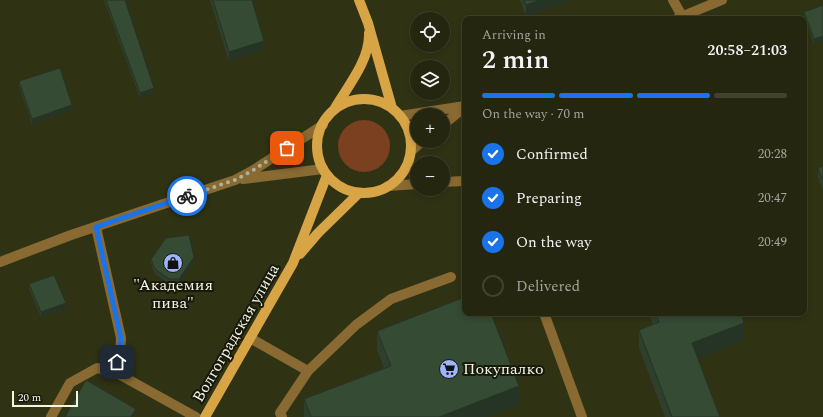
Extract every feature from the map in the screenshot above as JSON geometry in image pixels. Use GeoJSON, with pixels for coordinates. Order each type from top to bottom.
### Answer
{"type":"FeatureCollection","features":[{"type":"Feature","properties":{"kind":"main road"},"geometry":{"type":"LineString","coordinates":[[359,0],[368,23],[392,108]]}},
{"type":"Feature","properties":{"kind":"main road"},"geometry":{"type":"LineString","coordinates":[[333,111],[344,104],[356,100],[369,99],[382,102],[392,108],[400,116],[406,126],[410,138],[411,151],[408,164],[401,175],[388,186],[372,192],[359,193],[347,190],[336,184],[325,172],[318,154],[318,139],[323,124],[333,111],[359,69],[366,53],[369,38],[368,23]]}},
{"type":"Feature","properties":{"kind":"main road","name":"Волгоградская улица"},"geometry":{"type":"LineString","coordinates":[[205,417],[292,263],[325,172]]}},
{"type":"Feature","properties":{"kind":"main road","name":"Волгоградская улица"},"geometry":{"type":"LineString","coordinates":[[292,263],[318,233],[359,193]]}},
{"type":"Feature","properties":{"kind":"street"},"geometry":{"type":"LineString","coordinates":[[673,0],[678,16]]}},
{"type":"Feature","properties":{"kind":"street"},"geometry":{"type":"LineString","coordinates":[[694,16],[722,0]]}},
{"type":"Feature","properties":{"kind":"street"},"geometry":{"type":"LineString","coordinates":[[400,116],[462,106]]}},
{"type":"Feature","properties":{"kind":"street"},"geometry":{"type":"LineString","coordinates":[[450,119],[462,109]]}},
{"type":"Feature","properties":{"kind":"street"},"geometry":{"type":"LineString","coordinates":[[0,262],[96,227],[235,180],[252,171],[323,124]]}},
{"type":"Feature","properties":{"kind":"street"},"geometry":{"type":"LineString","coordinates":[[411,151],[415,148]]}},
{"type":"Feature","properties":{"kind":"street"},"geometry":{"type":"LineString","coordinates":[[235,180],[325,172]]}},
{"type":"Feature","properties":{"kind":"street"},"geometry":{"type":"LineString","coordinates":[[450,182],[462,181]]}},
{"type":"Feature","properties":{"kind":"street"},"geometry":{"type":"LineString","coordinates":[[388,186],[410,184]]}},
{"type":"Feature","properties":{"kind":"street"},"geometry":{"type":"LineString","coordinates":[[96,227],[121,338],[120,352],[113,371]]}},
{"type":"Feature","properties":{"kind":"street"},"geometry":{"type":"LineString","coordinates":[[282,417],[280,413],[308,371],[356,325],[391,299],[451,277]]}},
{"type":"Feature","properties":{"kind":"street"},"geometry":{"type":"LineString","coordinates":[[545,316],[582,417]]}},
{"type":"Feature","properties":{"kind":"street"},"geometry":{"type":"LineString","coordinates":[[250,338],[308,371]]}},
{"type":"Feature","properties":{"kind":"street"},"geometry":{"type":"LineString","coordinates":[[51,417],[70,383],[97,368],[113,371],[196,417]]}},
{"type":"Feature","properties":{"kind":"shaded area"},"geometry":{"type":"Polygon","coordinates":[[[359,120],[369,120],[383,127],[390,141],[390,151],[383,165],[369,172],[359,172],[349,168],[342,161],[338,151],[338,141],[342,131],[349,124],[359,120]]]}},
{"type":"Feature","properties":{"kind":"building"},"geometry":{"type":"Polygon","coordinates":[[[106,0],[125,0],[154,88],[140,93],[106,0]]]}},
{"type":"Feature","properties":{"kind":"building"},"geometry":{"type":"Polygon","coordinates":[[[213,0],[252,0],[264,41],[229,52],[213,0]]]}},
{"type":"Feature","properties":{"kind":"building"},"geometry":{"type":"Polygon","coordinates":[[[524,0],[540,0],[526,5],[524,0]]]}},
{"type":"Feature","properties":{"kind":"building"},"geometry":{"type":"Polygon","coordinates":[[[823,5],[823,36],[814,39],[807,16],[805,16],[804,12],[823,5]]]}},
{"type":"Feature","properties":{"kind":"building"},"geometry":{"type":"Polygon","coordinates":[[[60,68],[72,105],[32,119],[19,81],[60,68]]]}},
{"type":"Feature","properties":{"kind":"building"},"geometry":{"type":"Polygon","coordinates":[[[823,166],[823,181],[818,168],[823,166]]]}},
{"type":"Feature","properties":{"kind":"building","name":"\"Академия пива\""},"geometry":{"type":"Polygon","coordinates":[[[189,235],[194,257],[179,279],[169,279],[155,269],[151,259],[166,238],[189,235]]]}},
{"type":"Feature","properties":{"kind":"building"},"geometry":{"type":"Polygon","coordinates":[[[54,275],[66,303],[41,312],[29,284],[54,275]]]}},
{"type":"Feature","properties":{"kind":"building"},"geometry":{"type":"Polygon","coordinates":[[[462,298],[462,316],[492,316],[519,386],[439,417],[311,417],[304,399],[391,366],[377,331],[462,298]]]}},
{"type":"Feature","properties":{"kind":"building"},"geometry":{"type":"Polygon","coordinates":[[[657,316],[742,316],[744,323],[692,343],[720,417],[672,417],[639,330],[659,322],[657,316]]]}},
{"type":"Feature","properties":{"kind":"building"},"geometry":{"type":"Polygon","coordinates":[[[86,380],[136,409],[131,417],[65,417],[86,380]]]}},
{"type":"Feature","properties":{"kind":"way so far"},"geometry":{"type":"LineString","coordinates":[[187,196],[235,180],[252,171],[287,148]]}},
{"type":"Feature","properties":{"kind":"place","name":"\"Академия пива\""},"geometry":{"type":"Point","coordinates":[173,263]}},
{"type":"Feature","properties":{"kind":"place","name":"Покупалко"},"geometry":{"type":"Point","coordinates":[449,369]}},
{"type":"Feature","properties":{"kind":"route"},"geometry":{"type":"LineString","coordinates":[[117,362],[120,352],[121,338],[96,227],[187,196]]}}]}
